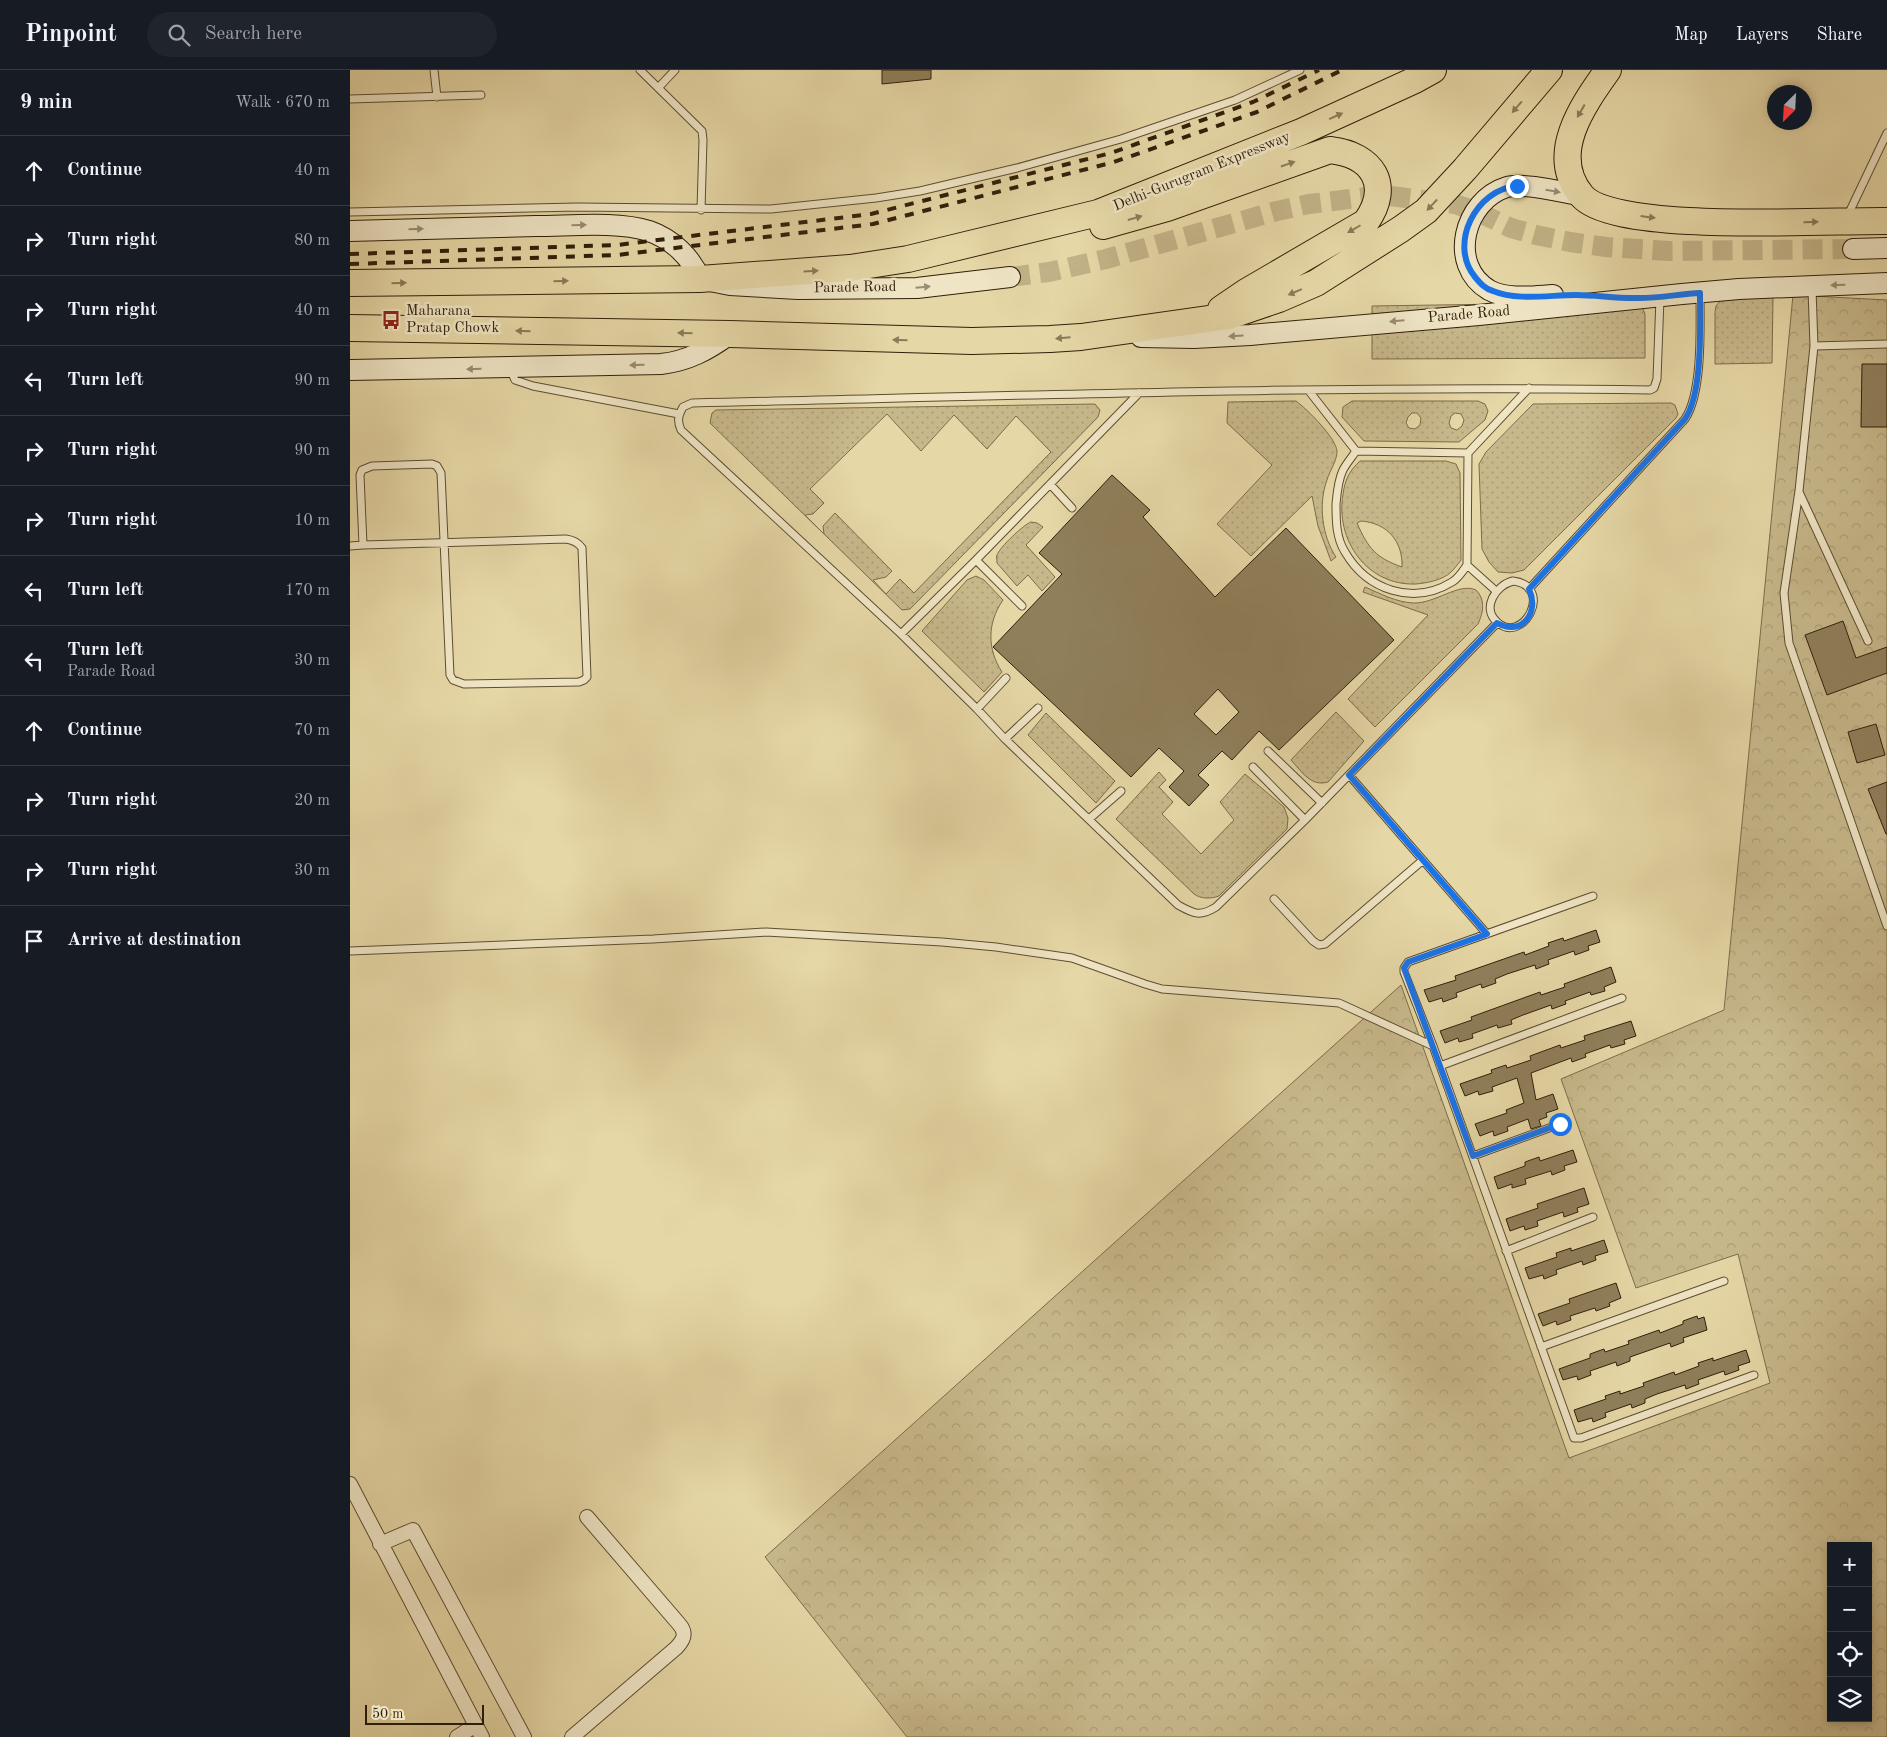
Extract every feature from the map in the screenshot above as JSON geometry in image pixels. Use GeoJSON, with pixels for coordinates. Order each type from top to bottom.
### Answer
{"type":"FeatureCollection","features":[{"type":"Feature","properties":{"kind":"highway","name":"Delhi-Gurugram Expressway"},"geometry":{"type":"LineString","coordinates":[[972,244],[1098,213],[1301,132],[1434,70]]}},
{"type":"Feature","properties":{"kind":"highway"},"geometry":{"type":"LineString","coordinates":[[350,328],[730,334],[972,341],[1050,340],[1111,334],[1146,327],[1207,320],[1250,309],[1316,283],[1401,230],[1426,211],[1549,70]]}},
{"type":"Feature","properties":{"kind":"highway"},"geometry":{"type":"LineString","coordinates":[[1608,70],[1579,115],[1572,128],[1569,141],[1568,166],[1576,187],[1582,196],[1595,205],[1613,212],[1656,218],[1726,223],[1887,221]]}},
{"type":"Feature","properties":{"kind":"highway"},"geometry":{"type":"LineString","coordinates":[[350,283],[700,279],[850,268],[908,259],[972,244],[1037,238],[1093,229],[1185,202],[1330,150],[1345,152],[1363,160],[1372,170],[1377,182],[1378,191],[1373,212],[1366,222],[1246,292],[1207,320]]}},
{"type":"Feature","properties":{"kind":"street"},"geometry":{"type":"LineString","coordinates":[[1582,196],[1517,186],[1508,187],[1492,195],[1477,210],[1465,234],[1463,248],[1473,274],[1491,291],[1505,295],[1583,295],[1640,298]]}},
{"type":"Feature","properties":{"kind":"street"},"geometry":{"type":"LineString","coordinates":[[350,231],[589,225],[635,228],[660,235],[682,252],[695,266],[700,279]]}},
{"type":"Feature","properties":{"kind":"street"},"geometry":{"type":"LineString","coordinates":[[1853,249],[1887,248]]}},
{"type":"Feature","properties":{"kind":"street","name":"Parade Road"},"geometry":{"type":"LineString","coordinates":[[700,279],[730,285],[798,289],[917,288],[1010,277]]}},
{"type":"Feature","properties":{"kind":"street","name":"Parade Road"},"geometry":{"type":"LineString","coordinates":[[1111,334],[1166,338],[1250,336],[1660,296],[1887,283]]}},
{"type":"Feature","properties":{"kind":"street"},"geometry":{"type":"LineString","coordinates":[[350,370],[661,364],[679,362],[696,356],[730,334]]}},
{"type":"Feature","properties":{"kind":"street"},"geometry":{"type":"LineString","coordinates":[[350,1484],[479,1731],[457,1737]]}},
{"type":"Feature","properties":{"kind":"street"},"geometry":{"type":"LineString","coordinates":[[572,1737],[676,1648],[682,1642],[684,1635],[684,1629],[588,1517]]}},
{"type":"Feature","properties":{"kind":"street"},"geometry":{"type":"LineString","coordinates":[[380,1544],[413,1530],[524,1737]]}},
{"type":"Feature","properties":{"kind":"lane"},"geometry":{"type":"LineString","coordinates":[[434,70],[437,97]]}},
{"type":"Feature","properties":{"kind":"lane"},"geometry":{"type":"LineString","coordinates":[[640,70],[702,131],[701,210]]}},
{"type":"Feature","properties":{"kind":"lane"},"geometry":{"type":"LineString","coordinates":[[659,87],[675,70]]}},
{"type":"Feature","properties":{"kind":"lane"},"geometry":{"type":"LineString","coordinates":[[350,212],[577,207],[701,210],[771,209],[876,198],[1017,168],[1121,139],[1235,100],[1300,70]]}},
{"type":"Feature","properties":{"kind":"lane"},"geometry":{"type":"LineString","coordinates":[[350,99],[481,96]]}},
{"type":"Feature","properties":{"kind":"lane"},"geometry":{"type":"LineString","coordinates":[[1844,222],[1887,133]]}},
{"type":"Feature","properties":{"kind":"lane"},"geometry":{"type":"LineString","coordinates":[[1812,286],[1814,346],[1799,492],[1784,593],[1789,643],[1887,926]]}},
{"type":"Feature","properties":{"kind":"lane"},"geometry":{"type":"LineString","coordinates":[[1529,589],[1685,419],[1691,410],[1699,358],[1700,293]]}},
{"type":"Feature","properties":{"kind":"lane"},"geometry":{"type":"LineString","coordinates":[[1497,623],[1322,803],[1216,907],[1205,914],[1192,913],[1178,906],[1005,739],[901,634],[681,430],[677,422],[683,407],[692,403],[1139,392],[1529,388],[1650,390],[1656,384],[1659,360],[1660,296]]}},
{"type":"Feature","properties":{"kind":"lane"},"geometry":{"type":"LineString","coordinates":[[1814,346],[1887,344]]}},
{"type":"Feature","properties":{"kind":"lane"},"geometry":{"type":"LineString","coordinates":[[509,368],[515,380],[533,386],[680,414]]}},
{"type":"Feature","properties":{"kind":"lane"},"geometry":{"type":"LineString","coordinates":[[1356,451],[1343,471],[1337,493],[1336,523],[1344,551],[1360,573],[1382,588],[1408,594],[1436,590],[1454,582],[1467,565],[1468,452],[1529,388]]}},
{"type":"Feature","properties":{"kind":"lane"},"geometry":{"type":"LineString","coordinates":[[1309,391],[1356,451]]}},
{"type":"Feature","properties":{"kind":"lane"},"geometry":{"type":"LineString","coordinates":[[901,634],[976,560],[1139,392]]}},
{"type":"Feature","properties":{"kind":"lane"},"geometry":{"type":"LineString","coordinates":[[1356,451],[1468,452]]}},
{"type":"Feature","properties":{"kind":"lane"},"geometry":{"type":"LineString","coordinates":[[350,546],[363,545],[444,543],[566,539],[579,544],[582,548],[587,673],[584,680],[579,682],[464,684],[453,680],[450,675],[444,543],[440,468],[432,464],[372,466],[362,470],[360,475],[363,545]]}},
{"type":"Feature","properties":{"kind":"lane"},"geometry":{"type":"LineString","coordinates":[[1050,484],[1072,508]]}},
{"type":"Feature","properties":{"kind":"lane"},"geometry":{"type":"LineString","coordinates":[[1799,492],[1868,641]]}},
{"type":"Feature","properties":{"kind":"lane"},"geometry":{"type":"LineString","coordinates":[[976,560],[1022,606]]}},
{"type":"Feature","properties":{"kind":"lane"},"geometry":{"type":"LineString","coordinates":[[1467,565],[1496,591]]}},
{"type":"Feature","properties":{"kind":"lane"},"geometry":{"type":"LineString","coordinates":[[1513,581],[1524,584],[1529,589],[1533,603],[1528,617],[1523,623],[1510,628],[1497,623],[1493,618],[1490,604],[1496,591],[1506,582],[1513,581]]}},
{"type":"Feature","properties":{"kind":"lane"},"geometry":{"type":"LineString","coordinates":[[977,709],[1006,678]]}},
{"type":"Feature","properties":{"kind":"lane"},"geometry":{"type":"LineString","coordinates":[[1005,739],[1038,708]]}},
{"type":"Feature","properties":{"kind":"lane"},"geometry":{"type":"LineString","coordinates":[[1268,751],[1322,803]]}},
{"type":"Feature","properties":{"kind":"lane"},"geometry":{"type":"LineString","coordinates":[[1253,768],[1305,820]]}},
{"type":"Feature","properties":{"kind":"lane"},"geometry":{"type":"LineString","coordinates":[[1349,775],[1487,934]]}},
{"type":"Feature","properties":{"kind":"lane"},"geometry":{"type":"LineString","coordinates":[[1089,819],[1121,791]]}},
{"type":"Feature","properties":{"kind":"lane"},"geometry":{"type":"LineString","coordinates":[[1274,900],[1313,941],[1319,945],[1325,944],[1423,860]]}},
{"type":"Feature","properties":{"kind":"lane"},"geometry":{"type":"LineString","coordinates":[[1593,896],[1405,965],[1404,972],[1473,1156],[1571,1435],[1577,1439],[1754,1374]]}},
{"type":"Feature","properties":{"kind":"lane"},"geometry":{"type":"LineString","coordinates":[[350,951],[653,939],[766,932],[951,942],[1072,958],[1162,989],[1340,1002],[1433,1046]]}},
{"type":"Feature","properties":{"kind":"lane"},"geometry":{"type":"LineString","coordinates":[[1440,1066],[1622,998]]}},
{"type":"Feature","properties":{"kind":"lane"},"geometry":{"type":"LineString","coordinates":[[1473,1156],[1560,1124]]}},
{"type":"Feature","properties":{"kind":"lane"},"geometry":{"type":"LineString","coordinates":[[1506,1251],[1593,1217]]}},
{"type":"Feature","properties":{"kind":"lane"},"geometry":{"type":"LineString","coordinates":[[1541,1347],[1724,1281]]}},
{"type":"Feature","properties":{"kind":"green space"},"geometry":{"type":"Polygon","coordinates":[[[1793,295],[1887,300],[1887,1737],[907,1737],[765,1557],[1401,985],[1569,1458],[1770,1383],[1738,1254],[1636,1288],[1561,1079],[1724,1010],[1793,295]]]}},
{"type":"Feature","properties":{"kind":"green space"},"geometry":{"type":"Polygon","coordinates":[[[1773,296],[1772,363],[1715,364],[1716,306],[1722,299],[1773,296]]]}},
{"type":"Feature","properties":{"kind":"green space"},"geometry":{"type":"Polygon","coordinates":[[[1633,302],[1641,304],[1645,314],[1645,358],[1372,359],[1372,306],[1633,302]]]}},
{"type":"Feature","properties":{"kind":"green space"},"geometry":{"type":"Polygon","coordinates":[[[1296,401],[1314,417],[1332,439],[1337,451],[1335,462],[1324,489],[1322,509],[1327,539],[1336,557],[1331,561],[1318,526],[1312,496],[1251,556],[1217,524],[1272,465],[1227,423],[1228,402],[1296,401]]]}},
{"type":"Feature","properties":{"kind":"green space"},"geometry":{"type":"Polygon","coordinates":[[[1352,401],[1478,401],[1485,404],[1488,411],[1485,420],[1459,442],[1364,441],[1342,417],[1343,407],[1352,401]],[[1412,413],[1408,417],[1406,423],[1409,428],[1415,429],[1420,425],[1421,418],[1417,413],[1412,413]],[[1455,413],[1451,416],[1449,423],[1451,428],[1457,430],[1462,426],[1464,420],[1461,414],[1455,413]]]}},
{"type":"Feature","properties":{"kind":"green space"},"geometry":{"type":"Polygon","coordinates":[[[1671,403],[1675,405],[1678,414],[1676,418],[1524,570],[1512,573],[1498,572],[1489,562],[1482,549],[1479,464],[1486,452],[1533,404],[1671,403]]]}},
{"type":"Feature","properties":{"kind":"green space"},"geometry":{"type":"Polygon","coordinates":[[[1095,404],[1100,410],[1098,417],[913,606],[910,609],[902,610],[710,423],[712,413],[716,410],[1095,404]],[[887,414],[810,489],[824,503],[813,514],[805,515],[824,534],[823,526],[835,513],[892,571],[886,577],[873,580],[886,594],[900,579],[914,593],[1051,452],[1016,416],[987,449],[954,415],[921,451],[887,414]]]}},
{"type":"Feature","properties":{"kind":"green space"},"geometry":{"type":"Polygon","coordinates":[[[1360,461],[1446,461],[1456,464],[1460,473],[1461,560],[1451,572],[1444,577],[1430,582],[1416,584],[1398,583],[1369,569],[1358,557],[1344,528],[1342,511],[1345,484],[1350,472],[1360,461]],[[1361,521],[1357,523],[1369,546],[1379,556],[1402,567],[1400,549],[1392,535],[1379,525],[1361,521]]]}},
{"type":"Feature","properties":{"kind":"green space"},"geometry":{"type":"Polygon","coordinates":[[[1031,522],[1043,527],[1026,545],[1055,577],[1042,591],[1028,575],[1017,586],[997,563],[997,555],[1002,547],[1031,522]]]}},
{"type":"Feature","properties":{"kind":"green space"},"geometry":{"type":"Polygon","coordinates":[[[976,576],[984,580],[1003,600],[994,618],[991,636],[994,654],[1002,672],[984,692],[922,631],[967,580],[976,576]]]}},
{"type":"Feature","properties":{"kind":"green space"},"geometry":{"type":"Polygon","coordinates":[[[1365,587],[1395,599],[1413,603],[1430,600],[1454,591],[1469,588],[1476,590],[1482,602],[1482,611],[1478,624],[1375,727],[1348,699],[1428,615],[1363,592],[1365,587]]]}},
{"type":"Feature","properties":{"kind":"green space"},"geometry":{"type":"Polygon","coordinates":[[[1336,712],[1364,741],[1328,782],[1317,782],[1303,774],[1291,760],[1336,712]]]}},
{"type":"Feature","properties":{"kind":"green space"},"geometry":{"type":"Polygon","coordinates":[[[1046,713],[1115,781],[1096,803],[1028,735],[1046,713]]]}},
{"type":"Feature","properties":{"kind":"green space"},"geometry":{"type":"Polygon","coordinates":[[[1159,772],[1166,780],[1159,787],[1173,802],[1162,814],[1201,854],[1234,820],[1220,802],[1245,774],[1284,807],[1288,818],[1287,829],[1219,896],[1206,898],[1197,896],[1116,819],[1159,772]]]}},
{"type":"Feature","properties":{"kind":"building"},"geometry":{"type":"Polygon","coordinates":[[[882,70],[931,70],[931,79],[882,84],[882,70]]]}},
{"type":"Feature","properties":{"kind":"building"},"geometry":{"type":"Polygon","coordinates":[[[1862,364],[1887,364],[1887,427],[1861,427],[1862,364]]]}},
{"type":"Feature","properties":{"kind":"building"},"geometry":{"type":"Polygon","coordinates":[[[1112,475],[1150,510],[1143,517],[1215,597],[1286,528],[1394,640],[1279,750],[1259,731],[1232,760],[1222,751],[1198,775],[1209,785],[1189,806],[1169,787],[1184,771],[1159,748],[1131,777],[993,647],[1062,574],[1039,553],[1112,475]],[[1218,689],[1194,714],[1216,735],[1239,712],[1218,689]]]}},
{"type":"Feature","properties":{"kind":"building"},"geometry":{"type":"Polygon","coordinates":[[[1843,621],[1856,658],[1887,647],[1887,673],[1827,695],[1805,635],[1843,621]]]}},
{"type":"Feature","properties":{"kind":"building"},"geometry":{"type":"Polygon","coordinates":[[[1876,724],[1885,755],[1857,763],[1848,732],[1876,724]]]}},
{"type":"Feature","properties":{"kind":"building"},"geometry":{"type":"Polygon","coordinates":[[[1887,782],[1887,834],[1886,834],[1868,789],[1887,782]]]}},
{"type":"Feature","properties":{"kind":"building"},"geometry":{"type":"Polygon","coordinates":[[[1596,930],[1600,942],[1588,946],[1589,950],[1575,955],[1574,951],[1548,960],[1549,964],[1536,969],[1535,965],[1507,974],[1495,979],[1496,983],[1482,988],[1481,984],[1456,993],[1457,997],[1443,1002],[1442,998],[1429,1002],[1424,990],[1456,980],[1455,976],[1524,952],[1525,955],[1549,946],[1548,943],[1563,938],[1564,941],[1596,930]]]}},
{"type":"Feature","properties":{"kind":"building"},"geometry":{"type":"Polygon","coordinates":[[[1611,967],[1616,982],[1604,987],[1605,991],[1591,995],[1590,992],[1565,1001],[1566,1004],[1552,1009],[1551,1005],[1511,1020],[1512,1024],[1498,1028],[1497,1025],[1472,1034],[1473,1038],[1459,1042],[1458,1038],[1445,1043],[1440,1031],[1472,1020],[1471,1017],[1540,992],[1541,995],[1565,987],[1564,984],[1611,967]]]}},
{"type":"Feature","properties":{"kind":"building"},"geometry":{"type":"Polygon","coordinates":[[[1631,1021],[1636,1036],[1624,1040],[1625,1044],[1611,1048],[1610,1045],[1585,1054],[1586,1057],[1572,1062],[1571,1058],[1531,1073],[1536,1100],[1553,1094],[1558,1109],[1546,1113],[1547,1117],[1539,1120],[1541,1126],[1531,1129],[1528,1119],[1507,1127],[1508,1131],[1494,1136],[1493,1131],[1480,1136],[1475,1124],[1507,1113],[1506,1110],[1524,1103],[1517,1078],[1492,1087],[1493,1091],[1479,1095],[1478,1091],[1465,1096],[1460,1084],[1492,1073],[1491,1070],[1506,1065],[1507,1068],[1531,1060],[1530,1056],[1560,1045],[1561,1048],[1585,1040],[1584,1036],[1631,1021]]]}},
{"type":"Feature","properties":{"kind":"building"},"geometry":{"type":"Polygon","coordinates":[[[1573,1150],[1577,1162],[1564,1166],[1565,1170],[1552,1175],[1551,1171],[1525,1179],[1526,1184],[1512,1188],[1512,1184],[1498,1189],[1494,1177],[1525,1166],[1525,1162],[1539,1157],[1540,1161],[1573,1150]]]}},
{"type":"Feature","properties":{"kind":"building"},"geometry":{"type":"Polygon","coordinates":[[[1584,1188],[1589,1204],[1577,1208],[1578,1212],[1564,1217],[1563,1212],[1537,1221],[1538,1226],[1525,1230],[1524,1226],[1510,1231],[1506,1219],[1538,1208],[1537,1204],[1584,1188]]]}},
{"type":"Feature","properties":{"kind":"building"},"geometry":{"type":"Polygon","coordinates":[[[1604,1240],[1608,1252],[1595,1256],[1596,1260],[1583,1265],[1582,1261],[1556,1270],[1557,1274],[1544,1279],[1543,1275],[1529,1279],[1525,1268],[1557,1257],[1556,1253],[1571,1248],[1571,1251],[1604,1240]]]}},
{"type":"Feature","properties":{"kind":"building"},"geometry":{"type":"Polygon","coordinates":[[[1616,1283],[1621,1298],[1609,1303],[1610,1306],[1596,1311],[1595,1308],[1570,1316],[1571,1320],[1557,1325],[1556,1321],[1543,1326],[1538,1314],[1570,1303],[1569,1299],[1616,1283]]]}},
{"type":"Feature","properties":{"kind":"building"},"geometry":{"type":"Polygon","coordinates":[[[1697,1316],[1698,1319],[1704,1317],[1707,1330],[1683,1338],[1684,1342],[1671,1347],[1670,1343],[1630,1357],[1630,1361],[1617,1366],[1616,1362],[1590,1371],[1591,1375],[1578,1380],[1577,1376],[1563,1380],[1559,1369],[1590,1358],[1590,1354],[1604,1349],[1605,1352],[1629,1344],[1628,1341],[1659,1330],[1660,1333],[1697,1316]]]}},
{"type":"Feature","properties":{"kind":"building"},"geometry":{"type":"Polygon","coordinates":[[[1746,1350],[1750,1362],[1738,1366],[1739,1370],[1725,1375],[1724,1371],[1698,1380],[1699,1384],[1686,1389],[1685,1385],[1657,1394],[1645,1399],[1645,1403],[1632,1408],[1631,1404],[1605,1413],[1606,1417],[1593,1422],[1592,1418],[1578,1422],[1574,1410],[1606,1399],[1605,1396],[1620,1391],[1620,1394],[1644,1386],[1643,1383],[1674,1372],[1675,1375],[1699,1366],[1698,1363],[1713,1358],[1713,1361],[1746,1350]]]}},
{"type":"Feature","properties":{"kind":"tunnel"},"geometry":{"type":"LineString","coordinates":[[1010,277],[1049,272],[1106,259],[1277,211],[1309,204],[1382,195],[1455,204],[1476,211],[1511,228],[1570,242],[1606,247],[1670,251],[1853,249]]}},
{"type":"Feature","properties":{"kind":"railway"},"geometry":{"type":"LineString","coordinates":[[350,254],[617,245],[871,214],[1111,153],[1253,102],[1319,70]]}},
{"type":"Feature","properties":{"kind":"railway"},"geometry":{"type":"LineString","coordinates":[[350,264],[617,255],[873,224],[1114,162],[1257,112],[1342,70]]}},
{"type":"Feature","properties":{"kind":"place","name":"Maharana Pratap Chowk"},"geometry":{"type":"Point","coordinates":[391,320]}},
{"type":"Feature","properties":{"kind":"route"},"geometry":{"type":"LineString","coordinates":[[1517,186],[1508,187],[1492,195],[1477,210],[1470,222],[1465,234],[1463,248],[1473,274],[1491,291],[1505,295],[1583,295],[1640,298],[1700,293],[1699,358],[1691,410],[1685,419],[1529,589],[1532,595],[1532,610],[1523,623],[1510,628],[1497,623],[1349,775],[1487,934],[1408,962],[1404,968],[1473,1156],[1560,1124]]}}]}
